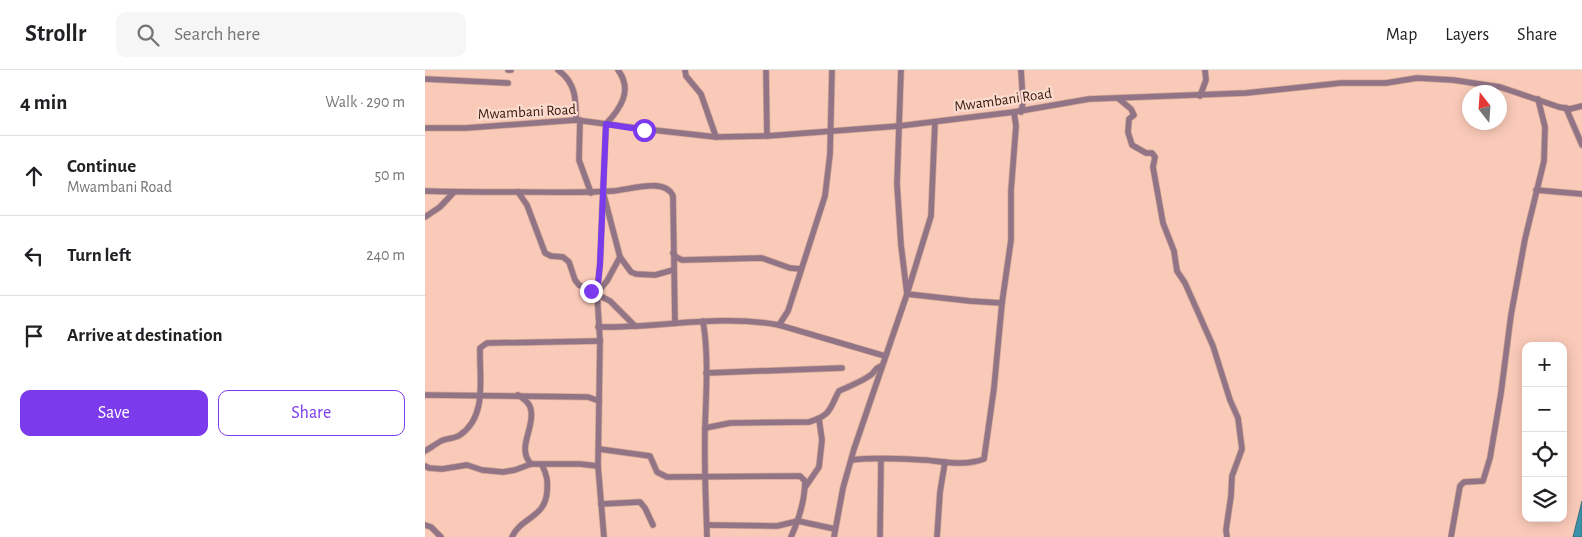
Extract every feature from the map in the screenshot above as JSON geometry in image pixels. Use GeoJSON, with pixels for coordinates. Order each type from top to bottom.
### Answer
{"type":"FeatureCollection","features":[{"type":"Feature","properties":{"kind":"street"},"geometry":{"type":"LineString","coordinates":[[557,70],[566,77],[572,87],[578,120],[579,160],[591,193]]}},
{"type":"Feature","properties":{"kind":"street"},"geometry":{"type":"LineString","coordinates":[[604,537],[598,466],[599,304],[597,293],[606,124],[618,111],[625,96],[624,78],[618,70]]}},
{"type":"Feature","properties":{"kind":"street"},"geometry":{"type":"LineString","coordinates":[[685,70],[686,76],[701,94],[716,137]]}},
{"type":"Feature","properties":{"kind":"street"},"geometry":{"type":"LineString","coordinates":[[766,70],[767,136]]}},
{"type":"Feature","properties":{"kind":"street"},"geometry":{"type":"LineString","coordinates":[[779,325],[788,311],[825,196],[831,132],[833,70]]}},
{"type":"Feature","properties":{"kind":"street"},"geometry":{"type":"LineString","coordinates":[[901,70],[897,184],[901,245],[907,294]]}},
{"type":"Feature","properties":{"kind":"street"},"geometry":{"type":"LineString","coordinates":[[1016,122],[1022,110],[1023,102],[1021,70]]}},
{"type":"Feature","properties":{"kind":"street"},"geometry":{"type":"LineString","coordinates":[[1200,96],[1206,80],[1205,70]]}},
{"type":"Feature","properties":{"kind":"street","name":"Mwambani Road"},"geometry":{"type":"LineString","coordinates":[[425,128],[465,128],[578,120],[716,137],[767,136],[935,122],[1014,112],[1089,99],[1200,96],[1341,83],[1386,83],[1417,78],[1453,80],[1500,87],[1567,108],[1582,106]]}},
{"type":"Feature","properties":{"kind":"street"},"geometry":{"type":"LineString","coordinates":[[425,79],[508,83]]}},
{"type":"Feature","properties":{"kind":"street"},"geometry":{"type":"LineString","coordinates":[[1119,99],[1127,104],[1134,115],[1129,119],[1127,126],[1132,146],[1146,153],[1152,153],[1155,156],[1153,168],[1163,223],[1174,251],[1177,271],[1185,284],[1213,346],[1230,400],[1238,418],[1242,449],[1232,476],[1227,537]]}},
{"type":"Feature","properties":{"kind":"street"},"geometry":{"type":"LineString","coordinates":[[1451,537],[1460,486],[1464,482],[1483,481],[1491,458],[1511,315],[1525,239],[1544,161],[1545,132],[1538,99]]}},
{"type":"Feature","properties":{"kind":"street"},"geometry":{"type":"LineString","coordinates":[[1567,108],[1582,145]]}},
{"type":"Feature","properties":{"kind":"street"},"geometry":{"type":"LineString","coordinates":[[852,460],[865,458],[971,463],[984,459],[1011,240],[1011,191],[1016,122],[1014,112]]}},
{"type":"Feature","properties":{"kind":"street"},"geometry":{"type":"LineString","coordinates":[[834,537],[843,488],[854,449],[907,294],[931,216],[935,122]]}},
{"type":"Feature","properties":{"kind":"street"},"geometry":{"type":"LineString","coordinates":[[425,191],[591,193],[655,186],[665,187],[671,191],[673,196],[675,323]]}},
{"type":"Feature","properties":{"kind":"street"},"geometry":{"type":"LineString","coordinates":[[1536,190],[1582,194]]}},
{"type":"Feature","properties":{"kind":"street"},"geometry":{"type":"LineString","coordinates":[[425,217],[440,207],[454,192]]}},
{"type":"Feature","properties":{"kind":"street"},"geometry":{"type":"LineString","coordinates":[[518,192],[527,206],[545,253],[554,257],[563,257],[569,262],[575,280],[579,285],[611,301],[635,326]]}},
{"type":"Feature","properties":{"kind":"street"},"geometry":{"type":"LineString","coordinates":[[603,192],[619,257],[631,272],[655,275],[673,270]]}},
{"type":"Feature","properties":{"kind":"street"},"geometry":{"type":"LineString","coordinates":[[673,253],[682,260],[762,258],[801,270]]}},
{"type":"Feature","properties":{"kind":"street"},"geometry":{"type":"LineString","coordinates":[[597,293],[607,281],[619,257]]}},
{"type":"Feature","properties":{"kind":"street"},"geometry":{"type":"LineString","coordinates":[[907,294],[970,302],[1002,302]]}},
{"type":"Feature","properties":{"kind":"street"},"geometry":{"type":"LineString","coordinates":[[598,327],[755,320],[779,325],[885,356]]}},
{"type":"Feature","properties":{"kind":"street"},"geometry":{"type":"LineString","coordinates":[[703,321],[707,346],[705,428],[707,537]]}},
{"type":"Feature","properties":{"kind":"street"},"geometry":{"type":"LineString","coordinates":[[425,451],[443,440],[456,438],[469,427],[477,414],[480,395],[479,351],[483,345],[487,343],[599,341]]}},
{"type":"Feature","properties":{"kind":"street"},"geometry":{"type":"LineString","coordinates":[[705,428],[730,423],[809,422],[819,419],[834,405],[839,391],[849,388],[881,366]]}},
{"type":"Feature","properties":{"kind":"street"},"geometry":{"type":"LineString","coordinates":[[706,373],[842,368]]}},
{"type":"Feature","properties":{"kind":"street"},"geometry":{"type":"LineString","coordinates":[[588,397],[599,391]]}},
{"type":"Feature","properties":{"kind":"street"},"geometry":{"type":"LineString","coordinates":[[425,395],[588,397],[599,401]]}},
{"type":"Feature","properties":{"kind":"street"},"geometry":{"type":"LineString","coordinates":[[519,395],[527,402],[531,409],[525,449],[527,460],[531,464]]}},
{"type":"Feature","properties":{"kind":"street"},"geometry":{"type":"LineString","coordinates":[[805,488],[819,467],[822,440],[819,419]]}},
{"type":"Feature","properties":{"kind":"street"},"geometry":{"type":"LineString","coordinates":[[599,449],[650,456],[657,472],[667,476],[800,476],[805,481],[805,488],[798,521],[791,537]]}},
{"type":"Feature","properties":{"kind":"street"},"geometry":{"type":"LineString","coordinates":[[854,449],[865,458]]}},
{"type":"Feature","properties":{"kind":"street"},"geometry":{"type":"LineString","coordinates":[[880,537],[881,460]]}},
{"type":"Feature","properties":{"kind":"street"},"geometry":{"type":"LineString","coordinates":[[937,537],[940,492],[945,462]]}},
{"type":"Feature","properties":{"kind":"street"},"geometry":{"type":"LineString","coordinates":[[425,466],[442,469],[467,465],[482,470],[503,472],[531,464],[598,466]]}},
{"type":"Feature","properties":{"kind":"street"},"geometry":{"type":"LineString","coordinates":[[511,537],[514,531],[539,512],[547,499],[548,481],[542,465]]}},
{"type":"Feature","properties":{"kind":"street"},"geometry":{"type":"LineString","coordinates":[[601,504],[640,502],[653,524]]}},
{"type":"Feature","properties":{"kind":"street"},"geometry":{"type":"LineString","coordinates":[[707,525],[777,526],[798,521],[835,529]]}},
{"type":"Feature","properties":{"kind":"street"},"geometry":{"type":"LineString","coordinates":[[425,525],[431,527],[441,537]]}},
{"type":"Feature","properties":{"kind":"water"},"geometry":{"type":"Polygon","coordinates":[[[1582,501],[1582,537],[1573,537],[1582,501]]]}},
{"type":"Feature","properties":{"kind":"route"},"geometry":{"type":"LineString","coordinates":[[591,291],[597,293],[600,264],[606,124],[644,130]]}}]}
